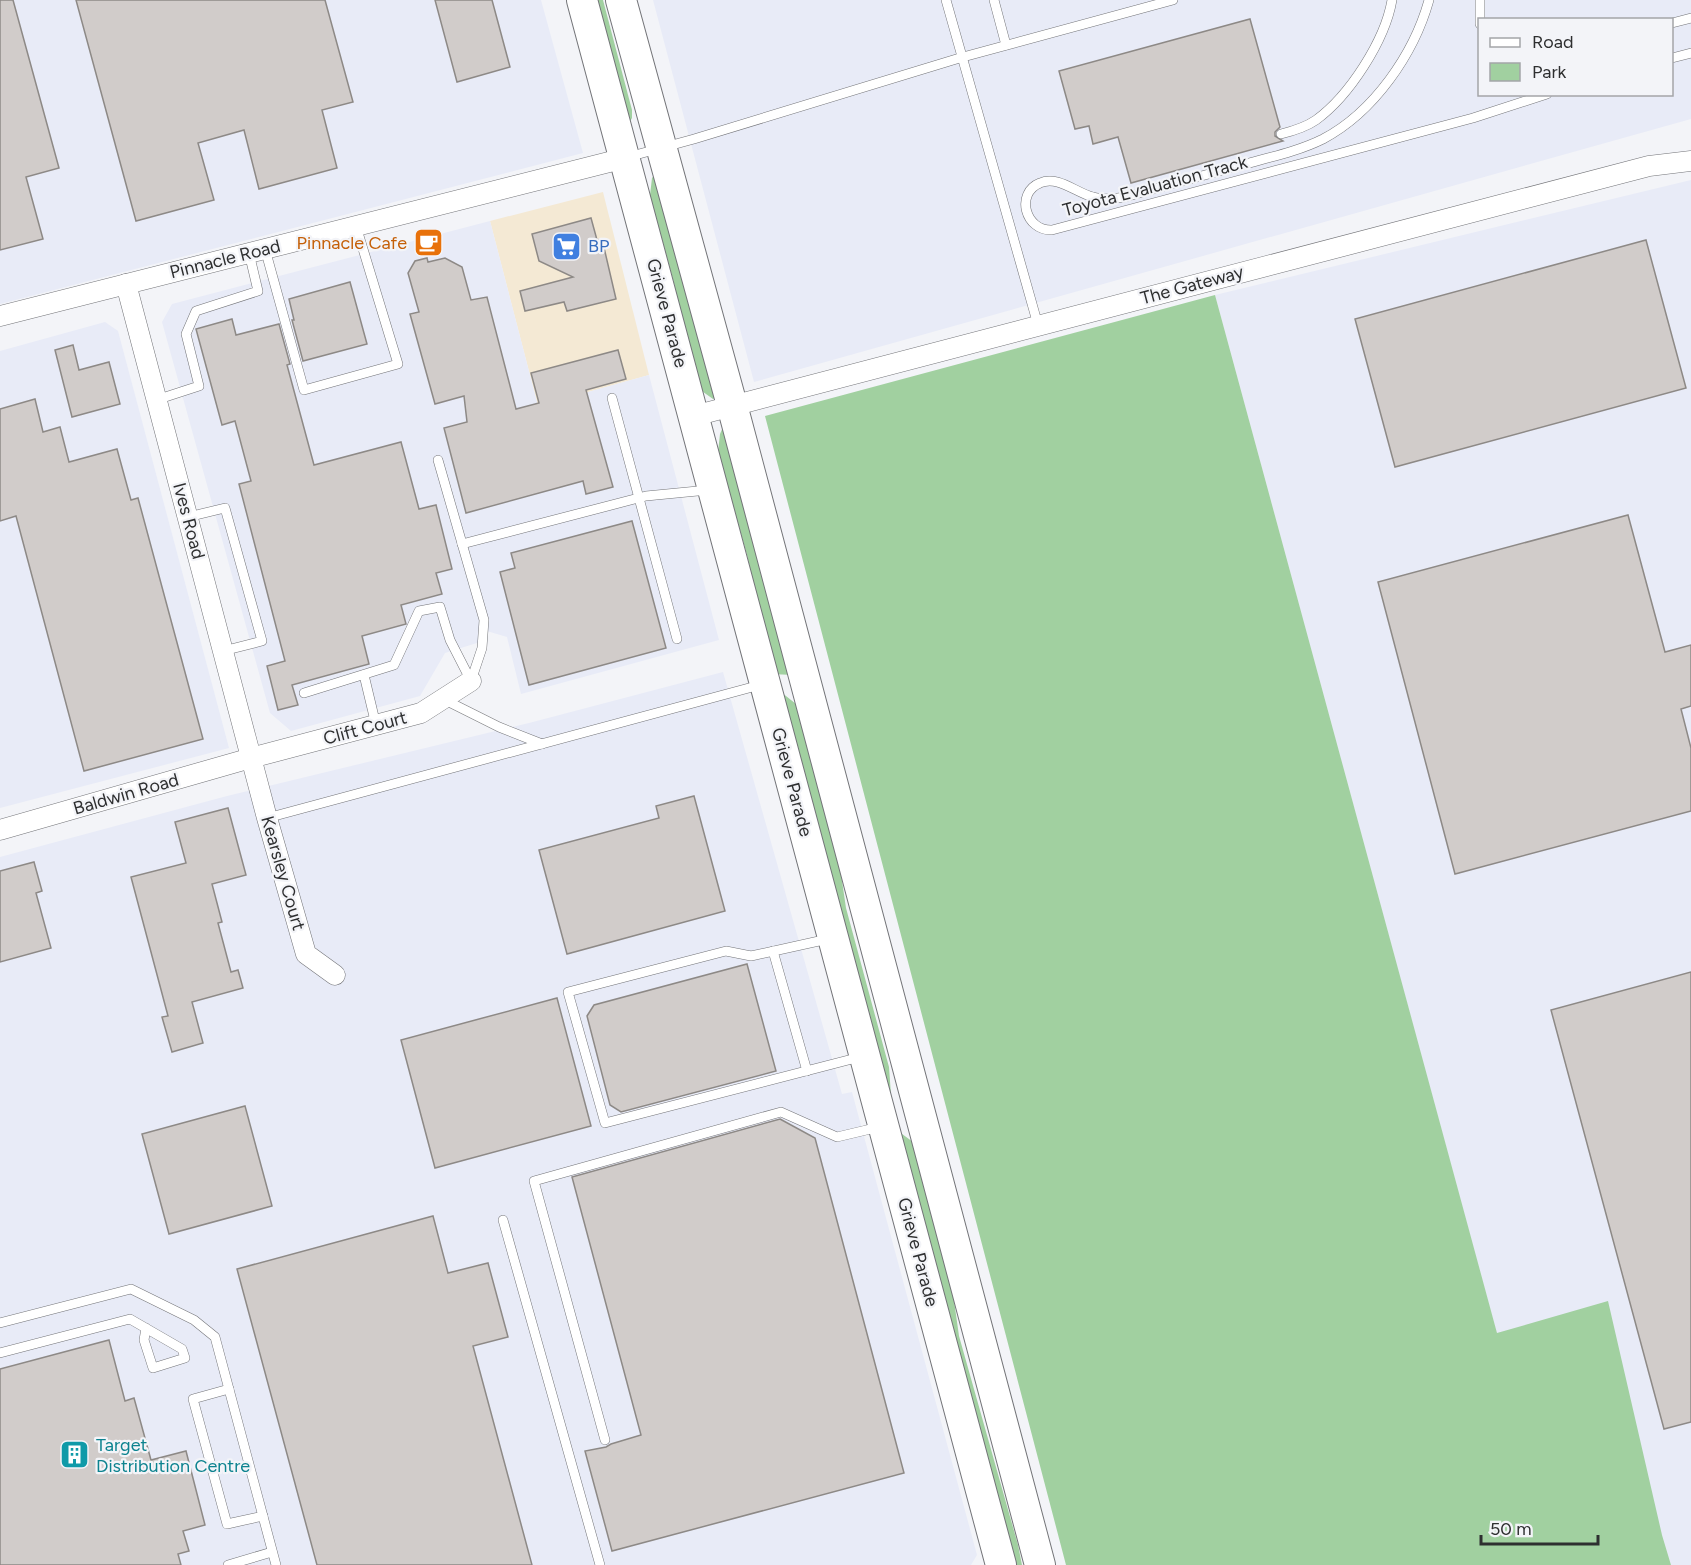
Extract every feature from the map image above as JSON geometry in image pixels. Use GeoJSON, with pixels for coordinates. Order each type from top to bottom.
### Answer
{"type":"FeatureCollection","features":[{"type":"Feature","properties":{"kind":"main road","name":"Grieve Parade"},"geometry":{"type":"LineString","coordinates":[[582,0],[1001,1565]]}},
{"type":"Feature","properties":{"kind":"main road","name":"Grieve Parade"},"geometry":{"type":"LineString","coordinates":[[621,0],[732,405],[1040,1565]]}},
{"type":"Feature","properties":{"kind":"street","name":"Pinnacle Road"},"geometry":{"type":"LineString","coordinates":[[0,316],[625,158]]}},
{"type":"Feature","properties":{"kind":"street","name":"The Gateway"},"geometry":{"type":"LineString","coordinates":[[694,416],[1649,166],[1691,161]]}},
{"type":"Feature","properties":{"kind":"street","name":"Ives Road"},"geometry":{"type":"LineString","coordinates":[[126,284],[251,758]]}},
{"type":"Feature","properties":{"kind":"street","name":"Clift Court"},"geometry":{"type":"LineString","coordinates":[[251,758],[421,713],[471,681]]}},
{"type":"Feature","properties":{"kind":"street","name":"Kearsley Court"},"geometry":{"type":"LineString","coordinates":[[251,758],[306,954],[334,975]]}},
{"type":"Feature","properties":{"kind":"street","name":"Baldwin Road"},"geometry":{"type":"LineString","coordinates":[[0,830],[251,758]]}},
{"type":"Feature","properties":{"kind":"lane"},"geometry":{"type":"LineString","coordinates":[[946,0],[1038,325]]}},
{"type":"Feature","properties":{"kind":"lane"},"geometry":{"type":"LineString","coordinates":[[994,0],[1006,45]]}},
{"type":"Feature","properties":{"kind":"lane"},"geometry":{"type":"LineString","coordinates":[[625,158],[963,57],[1173,0]]}},
{"type":"Feature","properties":{"kind":"lane"},"geometry":{"type":"LineString","coordinates":[[1281,134],[1297,130],[1315,120],[1344,95],[1371,53],[1385,23],[1392,0]]}},
{"type":"Feature","properties":{"kind":"lane","name":"Toyota Evaluation Track"},"geometry":{"type":"LineString","coordinates":[[1429,0],[1423,21],[1409,52],[1385,86],[1351,120],[1323,138],[1287,152],[1109,200],[1092,197],[1057,182],[1043,181],[1034,186],[1027,198],[1026,210],[1032,223],[1041,229],[1052,230],[1461,121],[1541,96]]}},
{"type":"Feature","properties":{"kind":"lane"},"geometry":{"type":"LineString","coordinates":[[1479,18],[1480,0]]}},
{"type":"Feature","properties":{"kind":"lane"},"geometry":{"type":"LineString","coordinates":[[1673,22],[1691,18]]}},
{"type":"Feature","properties":{"kind":"lane"},"geometry":{"type":"LineString","coordinates":[[1673,58],[1691,53]]}},
{"type":"Feature","properties":{"kind":"lane"},"geometry":{"type":"LineString","coordinates":[[257,251],[304,390],[398,364],[356,226]]}},
{"type":"Feature","properties":{"kind":"lane"},"geometry":{"type":"LineString","coordinates":[[156,400],[199,386],[186,334],[196,311],[258,291],[257,251]]}},
{"type":"Feature","properties":{"kind":"lane"},"geometry":{"type":"LineString","coordinates":[[612,398],[677,639]]}},
{"type":"Feature","properties":{"kind":"lane"},"geometry":{"type":"LineString","coordinates":[[438,460],[484,620],[482,648],[471,681]]}},
{"type":"Feature","properties":{"kind":"lane"},"geometry":{"type":"LineString","coordinates":[[462,544],[638,498],[714,490]]}},
{"type":"Feature","properties":{"kind":"lane"},"geometry":{"type":"LineString","coordinates":[[188,517],[225,508],[262,641],[223,651]]}},
{"type":"Feature","properties":{"kind":"lane"},"geometry":{"type":"LineString","coordinates":[[304,693],[394,665],[419,611],[440,607],[450,640],[471,681]]}},
{"type":"Feature","properties":{"kind":"lane"},"geometry":{"type":"LineString","coordinates":[[364,675],[376,725]]}},
{"type":"Feature","properties":{"kind":"lane"},"geometry":{"type":"LineString","coordinates":[[267,818],[766,684]]}},
{"type":"Feature","properties":{"kind":"lane"},"geometry":{"type":"LineString","coordinates":[[444,699],[499,727],[542,744]]}},
{"type":"Feature","properties":{"kind":"lane"},"geometry":{"type":"LineString","coordinates":[[834,938],[751,956],[726,951],[568,992],[605,1123],[865,1056]]}},
{"type":"Feature","properties":{"kind":"lane"},"geometry":{"type":"LineString","coordinates":[[773,951],[807,1071]]}},
{"type":"Feature","properties":{"kind":"lane"},"geometry":{"type":"LineString","coordinates":[[605,1440],[534,1181],[781,1112],[837,1137],[884,1125]]}},
{"type":"Feature","properties":{"kind":"lane"},"geometry":{"type":"LineString","coordinates":[[503,1220],[600,1565]]}},
{"type":"Feature","properties":{"kind":"lane"},"geometry":{"type":"LineString","coordinates":[[0,1323],[131,1289],[194,1320],[215,1337],[276,1565]]}},
{"type":"Feature","properties":{"kind":"lane"},"geometry":{"type":"LineString","coordinates":[[0,1353],[130,1319],[146,1328],[182,1349],[185,1358],[153,1368],[144,1340],[146,1328]]}},
{"type":"Feature","properties":{"kind":"lane"},"geometry":{"type":"LineString","coordinates":[[229,1389],[193,1399],[196,1411],[227,1524],[263,1516]]}},
{"type":"Feature","properties":{"kind":"lane"},"geometry":{"type":"LineString","coordinates":[[228,1565],[272,1552]]}},
{"type":"Feature","properties":{"kind":"shaded area"},"geometry":{"type":"Polygon","coordinates":[[[0,0],[541,0],[583,153],[0,304],[0,0]]]}},
{"type":"Feature","properties":{"kind":"shaded area"},"geometry":{"type":"Polygon","coordinates":[[[653,0],[1691,0],[1691,119],[754,382],[653,0]]]}},
{"type":"Feature","properties":{"kind":"shaded area"},"geometry":{"type":"Polygon","coordinates":[[[1691,180],[1691,1565],[1671,1565],[1662,1535],[1497,1334],[1215,295],[1691,180]]]}},
{"type":"Feature","properties":{"kind":"shaded area","name":"BP"},"geometry":{"type":"Polygon","coordinates":[[[603,192],[649,375],[538,406],[490,221],[603,192]]]}},
{"type":"Feature","properties":{"kind":"shaded area"},"geometry":{"type":"Polygon","coordinates":[[[490,221],[538,406],[649,375],[719,640],[521,694],[507,637],[480,629],[480,642],[445,653],[420,696],[291,731],[270,713],[162,322],[172,304],[490,221]]]}},
{"type":"Feature","properties":{"kind":"shaded area"},"geometry":{"type":"Polygon","coordinates":[[[105,322],[118,331],[229,748],[0,808],[0,351],[105,322]]]}},
{"type":"Feature","properties":{"kind":"shaded area"},"geometry":{"type":"Polygon","coordinates":[[[723,672],[842,1094],[852,1092],[977,1555],[971,1565],[0,1565],[0,857],[227,796],[529,723],[723,672]]]}},
{"type":"Feature","properties":{"kind":"green space"},"geometry":{"type":"Polygon","coordinates":[[[589,0],[603,0],[632,110],[632,118],[628,125],[589,0]]]}},
{"type":"Feature","properties":{"kind":"green space"},"geometry":{"type":"Polygon","coordinates":[[[655,174],[716,397],[713,399],[699,389],[687,362],[674,283],[650,195],[652,178],[655,174]]]}},
{"type":"Feature","properties":{"kind":"green space"},"geometry":{"type":"Polygon","coordinates":[[[1215,295],[1497,1333],[1608,1301],[1671,1565],[1066,1565],[765,416],[1215,295]]]}},
{"type":"Feature","properties":{"kind":"green space"},"geometry":{"type":"Polygon","coordinates":[[[723,427],[794,675],[770,674],[762,621],[747,555],[718,452],[723,427]]]}},
{"type":"Feature","properties":{"kind":"green space"},"geometry":{"type":"Polygon","coordinates":[[[781,692],[796,704],[836,840],[846,908],[889,1067],[891,1095],[781,692]]]}},
{"type":"Feature","properties":{"kind":"green space"},"geometry":{"type":"Polygon","coordinates":[[[898,1131],[913,1142],[949,1265],[959,1336],[1022,1565],[1009,1565],[898,1131]]]}},
{"type":"Feature","properties":{"kind":"building"},"geometry":{"type":"Polygon","coordinates":[[[0,0],[13,0],[59,168],[26,177],[43,239],[0,250],[0,0]]]}},
{"type":"Feature","properties":{"kind":"building"},"geometry":{"type":"Polygon","coordinates":[[[76,0],[325,0],[353,102],[322,110],[337,168],[259,189],[244,130],[198,143],[214,200],[136,221],[76,0]]]}},
{"type":"Feature","properties":{"kind":"building"},"geometry":{"type":"Polygon","coordinates":[[[435,0],[492,0],[510,67],[457,82],[435,0]]]}},
{"type":"Feature","properties":{"kind":"building"},"geometry":{"type":"Polygon","coordinates":[[[1250,19],[1280,127],[1275,132],[1275,136],[1283,141],[1131,183],[1118,137],[1093,144],[1089,126],[1075,129],[1059,71],[1250,19]]]}},
{"type":"Feature","properties":{"kind":"building"},"geometry":{"type":"Polygon","coordinates":[[[591,218],[597,240],[602,239],[616,299],[567,311],[564,302],[525,311],[520,291],[573,277],[539,261],[532,234],[591,218]]]}},
{"type":"Feature","properties":{"kind":"building"},"geometry":{"type":"Polygon","coordinates":[[[1646,240],[1686,388],[1395,467],[1355,319],[1646,240]]]}},
{"type":"Feature","properties":{"kind":"building"},"geometry":{"type":"Polygon","coordinates":[[[427,258],[428,262],[445,258],[462,267],[471,300],[487,297],[516,409],[539,403],[531,373],[618,350],[626,379],[586,390],[613,487],[586,494],[583,481],[466,513],[444,428],[467,422],[464,396],[435,404],[410,314],[419,312],[408,273],[415,261],[427,258]]]}},
{"type":"Feature","properties":{"kind":"building"},"geometry":{"type":"Polygon","coordinates":[[[350,282],[367,344],[303,361],[289,299],[350,282]]]}},
{"type":"Feature","properties":{"kind":"building"},"geometry":{"type":"Polygon","coordinates":[[[232,319],[236,335],[279,324],[290,364],[287,365],[314,465],[401,442],[419,509],[436,505],[452,569],[436,573],[442,594],[401,605],[406,624],[362,636],[369,664],[292,685],[298,705],[278,710],[267,666],[285,661],[239,484],[251,481],[235,421],[222,425],[196,329],[232,319]]]}},
{"type":"Feature","properties":{"kind":"building"},"geometry":{"type":"Polygon","coordinates":[[[73,345],[79,370],[109,362],[120,404],[72,417],[55,350],[73,345]]]}},
{"type":"Feature","properties":{"kind":"building"},"geometry":{"type":"Polygon","coordinates":[[[35,399],[43,432],[60,427],[69,462],[117,449],[131,500],[138,498],[203,739],[84,771],[16,516],[0,521],[0,409],[35,399]]]}},
{"type":"Feature","properties":{"kind":"building"},"geometry":{"type":"Polygon","coordinates":[[[1628,515],[1665,652],[1691,645],[1691,706],[1681,709],[1691,748],[1691,811],[1455,874],[1378,582],[1628,515]]]}},
{"type":"Feature","properties":{"kind":"building"},"geometry":{"type":"Polygon","coordinates":[[[632,521],[666,648],[529,685],[500,572],[515,568],[511,553],[632,521]]]}},
{"type":"Feature","properties":{"kind":"building"},"geometry":{"type":"Polygon","coordinates":[[[694,796],[725,911],[567,954],[539,850],[659,818],[656,806],[694,796]]]}},
{"type":"Feature","properties":{"kind":"building"},"geometry":{"type":"Polygon","coordinates":[[[228,808],[246,875],[212,884],[222,922],[218,923],[231,972],[238,970],[243,988],[192,1002],[203,1043],[172,1052],[162,1017],[168,1016],[131,877],[186,863],[175,822],[228,808]]]}},
{"type":"Feature","properties":{"kind":"building"},"geometry":{"type":"Polygon","coordinates":[[[34,862],[42,891],[36,893],[51,948],[0,962],[0,871],[34,862]]]}},
{"type":"Feature","properties":{"kind":"building"},"geometry":{"type":"Polygon","coordinates":[[[747,964],[776,1071],[621,1112],[610,1105],[587,1016],[594,1005],[747,964]]]}},
{"type":"Feature","properties":{"kind":"building"},"geometry":{"type":"Polygon","coordinates":[[[1691,972],[1691,1422],[1664,1429],[1551,1010],[1691,972]]]}},
{"type":"Feature","properties":{"kind":"building"},"geometry":{"type":"Polygon","coordinates":[[[557,998],[591,1126],[435,1168],[401,1040],[557,998]]]}},
{"type":"Feature","properties":{"kind":"building"},"geometry":{"type":"Polygon","coordinates":[[[245,1106],[272,1206],[169,1234],[142,1134],[245,1106]]]}},
{"type":"Feature","properties":{"kind":"building"},"geometry":{"type":"Polygon","coordinates":[[[780,1119],[815,1138],[904,1473],[612,1551],[585,1451],[606,1447],[641,1435],[572,1177],[780,1119]]]}},
{"type":"Feature","properties":{"kind":"building"},"geometry":{"type":"Polygon","coordinates":[[[433,1216],[448,1273],[488,1263],[508,1337],[473,1346],[532,1565],[317,1565],[237,1269],[433,1216]]]}},
{"type":"Feature","properties":{"kind":"building","name":"Target Distribution Centre"},"geometry":{"type":"Polygon","coordinates":[[[109,1340],[125,1401],[134,1398],[151,1460],[186,1451],[205,1525],[183,1531],[189,1551],[178,1554],[181,1565],[0,1565],[0,1369],[109,1340]]]}},
{"type":"Feature","properties":{"kind":"place","name":"Pinnacle Cafe"},"geometry":{"type":"Point","coordinates":[428,243]}},
{"type":"Feature","properties":{"kind":"place","name":"BP"},"geometry":{"type":"Point","coordinates":[567,246]}},
{"type":"Feature","properties":{"kind":"place","name":"Target Distribution Centre"},"geometry":{"type":"Point","coordinates":[75,1455]}}]}
